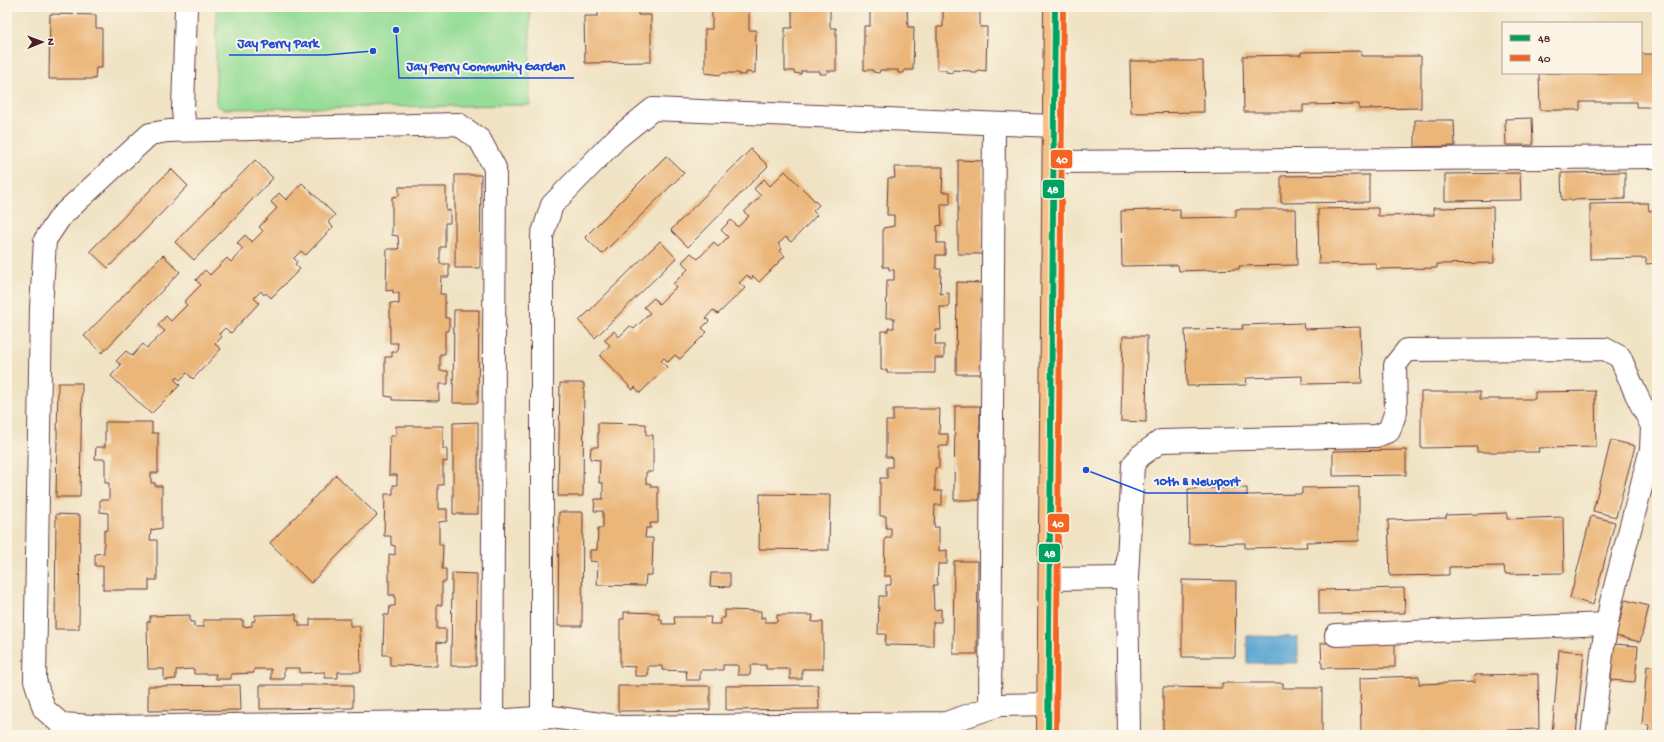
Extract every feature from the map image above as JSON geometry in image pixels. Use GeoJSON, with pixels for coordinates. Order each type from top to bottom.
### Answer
{"type":"FeatureCollection","features":[{"type":"Feature","properties":{"kind":"main road"},"geometry":{"type":"LineString","coordinates":[[1048,735],[1055,7]]}},
{"type":"Feature","properties":{"kind":"street"},"geometry":{"type":"LineString","coordinates":[[185,130],[183,110],[186,7]]}},
{"type":"Feature","properties":{"kind":"street"},"geometry":{"type":"LineString","coordinates":[[542,717],[542,236],[552,205],[616,139],[653,109],[1054,126]]}},
{"type":"Feature","properties":{"kind":"street"},"geometry":{"type":"LineString","coordinates":[[492,721],[495,168],[480,140],[458,124],[185,130],[150,134],[61,216],[45,240],[42,308],[36,680],[44,709],[61,724],[109,727],[492,721],[552,717],[621,728],[867,726],[946,723],[999,705],[1049,704]]}},
{"type":"Feature","properties":{"kind":"street"},"geometry":{"type":"LineString","coordinates":[[990,708],[994,124]]}},
{"type":"Feature","properties":{"kind":"street"},"geometry":{"type":"LineString","coordinates":[[1054,162],[1657,157]]}},
{"type":"Feature","properties":{"kind":"street"},"geometry":{"type":"LineString","coordinates":[[1129,735],[1127,578],[1133,465],[1140,456],[1161,441],[1376,436],[1389,431],[1396,411],[1395,365],[1407,350],[1604,349],[1620,357],[1654,430],[1651,449],[1607,624],[1592,735]]}},
{"type":"Feature","properties":{"kind":"street"},"geometry":{"type":"LineString","coordinates":[[1050,579],[1127,578]]}},
{"type":"Feature","properties":{"kind":"street"},"geometry":{"type":"LineString","coordinates":[[1336,635],[1607,624]]}},
{"type":"Feature","properties":{"kind":"green space"},"geometry":{"type":"Polygon","coordinates":[[[216,7],[530,7],[530,105],[223,109],[216,105],[216,7]]]}},
{"type":"Feature","properties":{"kind":"water"},"geometry":{"type":"Polygon","coordinates":[[[1247,636],[1298,637],[1298,663],[1247,663],[1247,636]]]}},
{"type":"Feature","properties":{"kind":"building"},"geometry":{"type":"Polygon","coordinates":[[[712,7],[749,7],[749,30],[756,30],[755,73],[746,72],[746,75],[739,75],[739,73],[721,73],[721,75],[705,73],[705,29],[712,29],[712,7]]]}},
{"type":"Feature","properties":{"kind":"building"},"geometry":{"type":"Polygon","coordinates":[[[792,7],[830,7],[830,28],[836,28],[836,71],[827,71],[826,74],[820,74],[820,71],[801,71],[801,74],[794,73],[794,71],[785,71],[785,28],[792,28],[792,7]]]}},
{"type":"Feature","properties":{"kind":"building"},"geometry":{"type":"Polygon","coordinates":[[[870,7],[907,7],[908,27],[914,27],[913,70],[904,70],[904,73],[898,73],[898,70],[880,70],[879,73],[873,72],[873,70],[864,70],[864,26],[870,26],[870,7]]]}},
{"type":"Feature","properties":{"kind":"building"},"geometry":{"type":"Polygon","coordinates":[[[943,7],[980,7],[980,27],[987,27],[986,71],[978,70],[977,73],[971,73],[971,71],[953,70],[953,73],[946,72],[946,70],[937,70],[937,27],[943,27],[943,7]]]}},
{"type":"Feature","properties":{"kind":"building"},"geometry":{"type":"Polygon","coordinates":[[[638,9],[638,15],[651,15],[651,62],[585,63],[584,16],[598,16],[598,10],[638,9]]]}},
{"type":"Feature","properties":{"kind":"building"},"geometry":{"type":"Polygon","coordinates":[[[50,14],[96,15],[96,28],[102,28],[102,68],[96,68],[95,79],[49,79],[50,14]]]}},
{"type":"Feature","properties":{"kind":"building"},"geometry":{"type":"Polygon","coordinates":[[[1361,51],[1361,56],[1421,56],[1421,108],[1359,109],[1359,104],[1303,105],[1303,112],[1244,112],[1243,56],[1301,55],[1301,52],[1361,51]]]}},
{"type":"Feature","properties":{"kind":"building"},"geometry":{"type":"Polygon","coordinates":[[[1642,54],[1657,54],[1657,107],[1636,107],[1636,102],[1580,102],[1580,110],[1540,110],[1539,74],[1642,74],[1642,54]]]}},
{"type":"Feature","properties":{"kind":"building"},"geometry":{"type":"Polygon","coordinates":[[[1130,61],[1203,61],[1204,112],[1131,113],[1130,61]]]}},
{"type":"Feature","properties":{"kind":"building"},"geometry":{"type":"Polygon","coordinates":[[[1532,118],[1533,145],[1506,145],[1505,119],[1532,118]]]}},
{"type":"Feature","properties":{"kind":"building"},"geometry":{"type":"Polygon","coordinates":[[[1415,120],[1454,120],[1455,146],[1415,147],[1415,120]]]}},
{"type":"Feature","properties":{"kind":"building"},"geometry":{"type":"Polygon","coordinates":[[[751,149],[768,166],[688,247],[671,230],[751,149]]]}},
{"type":"Feature","properties":{"kind":"building"},"geometry":{"type":"Polygon","coordinates":[[[666,156],[684,173],[602,254],[585,237],[666,156]]]}},
{"type":"Feature","properties":{"kind":"building"},"geometry":{"type":"Polygon","coordinates":[[[255,160],[273,178],[194,260],[175,242],[255,160]]]}},
{"type":"Feature","properties":{"kind":"building"},"geometry":{"type":"Polygon","coordinates":[[[958,160],[983,161],[982,254],[958,254],[958,160]]]}},
{"type":"Feature","properties":{"kind":"building"},"geometry":{"type":"Polygon","coordinates":[[[894,167],[943,167],[942,192],[950,192],[950,204],[941,204],[942,225],[937,226],[937,243],[945,243],[945,255],[936,255],[936,269],[941,269],[940,294],[949,293],[949,307],[940,307],[941,330],[936,330],[935,345],[944,345],[944,358],[935,358],[935,373],[887,373],[887,370],[881,370],[881,331],[888,331],[888,328],[894,328],[894,318],[886,318],[887,280],[894,280],[894,270],[889,270],[889,267],[883,267],[883,228],[894,226],[894,215],[887,215],[888,178],[895,178],[894,167]]]}},
{"type":"Feature","properties":{"kind":"building"},"geometry":{"type":"Polygon","coordinates":[[[171,169],[188,186],[108,268],[90,251],[171,169]]]}},
{"type":"Feature","properties":{"kind":"building"},"geometry":{"type":"Polygon","coordinates":[[[785,171],[819,205],[813,211],[817,215],[791,242],[786,237],[778,244],[782,249],[780,251],[785,256],[759,282],[753,276],[751,279],[747,275],[739,283],[745,288],[718,314],[713,310],[706,318],[709,321],[702,328],[707,332],[680,359],[675,355],[668,362],[664,358],[661,361],[667,367],[640,393],[635,387],[633,390],[600,356],[610,345],[604,340],[614,331],[619,337],[630,326],[634,329],[650,313],[644,307],[654,298],[659,304],[676,287],[673,284],[688,269],[682,262],[691,253],[698,259],[714,242],[718,247],[728,237],[721,230],[731,220],[738,227],[749,216],[744,212],[761,196],[754,189],[764,179],[770,186],[785,171]]]}},
{"type":"Feature","properties":{"kind":"building"},"geometry":{"type":"Polygon","coordinates":[[[1625,172],[1625,199],[1562,200],[1561,173],[1625,172]]]}},
{"type":"Feature","properties":{"kind":"building"},"geometry":{"type":"Polygon","coordinates":[[[1520,173],[1521,200],[1445,201],[1445,174],[1520,173]]]}},
{"type":"Feature","properties":{"kind":"building"},"geometry":{"type":"Polygon","coordinates":[[[455,175],[481,175],[480,268],[455,268],[455,175]]]}},
{"type":"Feature","properties":{"kind":"building"},"geometry":{"type":"Polygon","coordinates":[[[1369,175],[1369,202],[1281,203],[1281,176],[1369,175]]]}},
{"type":"Feature","properties":{"kind":"building"},"geometry":{"type":"Polygon","coordinates":[[[302,183],[335,215],[328,222],[333,227],[306,255],[301,251],[294,258],[297,262],[295,264],[300,269],[271,298],[266,293],[264,295],[261,291],[254,298],[259,303],[231,333],[225,328],[219,334],[222,337],[215,344],[221,349],[193,379],[187,373],[180,380],[177,377],[175,380],[180,385],[151,414],[111,376],[121,365],[116,361],[126,351],[132,356],[143,344],[147,348],[165,331],[158,325],[166,316],[171,321],[187,305],[184,302],[201,285],[196,280],[205,270],[210,275],[227,258],[231,262],[243,249],[237,243],[245,235],[252,242],[263,231],[259,227],[277,208],[271,202],[279,193],[286,200],[302,183]]]}},
{"type":"Feature","properties":{"kind":"building"},"geometry":{"type":"Polygon","coordinates":[[[399,187],[446,187],[446,211],[450,210],[450,223],[445,223],[445,247],[440,247],[440,264],[449,264],[449,277],[441,277],[440,294],[445,294],[445,318],[449,318],[449,331],[445,331],[445,354],[440,354],[440,371],[448,371],[448,384],[439,384],[439,401],[392,400],[392,397],[385,396],[385,357],[392,357],[392,352],[397,352],[398,343],[390,343],[390,303],[399,304],[399,293],[393,293],[393,290],[386,291],[387,249],[399,249],[398,236],[392,235],[392,197],[399,196],[399,187]]]}},
{"type":"Feature","properties":{"kind":"building"},"geometry":{"type":"Polygon","coordinates":[[[1648,203],[1649,211],[1657,210],[1657,263],[1646,264],[1646,258],[1590,259],[1590,204],[1648,203]]]}},
{"type":"Feature","properties":{"kind":"building"},"geometry":{"type":"Polygon","coordinates":[[[1493,207],[1494,263],[1437,264],[1437,268],[1376,269],[1376,263],[1319,264],[1318,209],[1378,208],[1378,216],[1434,215],[1433,208],[1493,207]]]}},
{"type":"Feature","properties":{"kind":"building"},"geometry":{"type":"Polygon","coordinates":[[[1180,209],[1180,218],[1236,217],[1236,209],[1296,209],[1297,265],[1239,266],[1239,269],[1179,271],[1178,265],[1122,266],[1121,211],[1180,209]]]}},
{"type":"Feature","properties":{"kind":"building"},"geometry":{"type":"Polygon","coordinates":[[[660,241],[676,258],[595,338],[579,321],[660,241]]]}},
{"type":"Feature","properties":{"kind":"building"},"geometry":{"type":"Polygon","coordinates":[[[163,255],[180,272],[102,353],[84,336],[163,255]]]}},
{"type":"Feature","properties":{"kind":"building"},"geometry":{"type":"Polygon","coordinates":[[[957,282],[982,283],[981,374],[956,374],[957,282]]]}},
{"type":"Feature","properties":{"kind":"building"},"geometry":{"type":"Polygon","coordinates":[[[454,310],[479,310],[478,403],[453,403],[454,310]]]}},
{"type":"Feature","properties":{"kind":"building"},"geometry":{"type":"Polygon","coordinates":[[[1303,323],[1304,329],[1360,327],[1362,383],[1302,384],[1302,376],[1246,378],[1247,385],[1187,386],[1185,330],[1243,329],[1242,325],[1303,323]]]}},
{"type":"Feature","properties":{"kind":"building"},"geometry":{"type":"Polygon","coordinates":[[[1123,336],[1147,336],[1146,422],[1121,421],[1123,336]]]}},
{"type":"Feature","properties":{"kind":"building"},"geometry":{"type":"Polygon","coordinates":[[[58,383],[82,383],[80,497],[56,497],[58,383]]]}},
{"type":"Feature","properties":{"kind":"building"},"geometry":{"type":"Polygon","coordinates":[[[560,383],[584,383],[583,496],[558,496],[560,383]]]}},
{"type":"Feature","properties":{"kind":"building"},"geometry":{"type":"Polygon","coordinates":[[[1595,391],[1596,447],[1538,448],[1539,452],[1477,452],[1477,447],[1421,448],[1421,392],[1480,392],[1480,399],[1535,399],[1535,392],[1595,391]]]}},
{"type":"Feature","properties":{"kind":"building"},"geometry":{"type":"Polygon","coordinates":[[[955,406],[980,406],[979,500],[954,500],[955,406]]]}},
{"type":"Feature","properties":{"kind":"building"},"geometry":{"type":"Polygon","coordinates":[[[893,409],[940,409],[939,434],[948,434],[948,446],[939,446],[939,468],[935,468],[935,491],[942,491],[942,505],[935,505],[934,527],[939,527],[939,551],[947,550],[947,564],[938,564],[937,585],[933,585],[934,610],[941,609],[941,622],[933,622],[933,646],[885,645],[886,634],[878,634],[879,596],[886,596],[886,585],[891,585],[891,576],[884,576],[885,538],[891,538],[891,528],[886,528],[886,516],[880,516],[880,478],[887,478],[887,467],[892,467],[892,457],[886,457],[886,421],[893,421],[893,409]]]}},
{"type":"Feature","properties":{"kind":"building"},"geometry":{"type":"Polygon","coordinates":[[[105,422],[152,422],[152,433],[158,433],[158,473],[151,473],[151,483],[155,483],[155,486],[162,486],[162,528],[151,530],[150,540],[157,540],[157,580],[149,580],[149,590],[103,590],[103,566],[95,566],[95,554],[104,553],[104,531],[108,530],[108,513],[100,512],[100,500],[109,500],[109,483],[105,483],[105,459],[95,459],[96,447],[105,447],[105,422]]]}},
{"type":"Feature","properties":{"kind":"building"},"geometry":{"type":"Polygon","coordinates":[[[478,422],[478,514],[453,514],[453,423],[478,422]]]}},
{"type":"Feature","properties":{"kind":"building"},"geometry":{"type":"Polygon","coordinates":[[[598,423],[646,424],[646,435],[653,435],[653,472],[646,472],[646,483],[651,484],[651,487],[658,487],[658,523],[650,523],[651,528],[646,528],[645,538],[653,538],[652,575],[646,575],[645,586],[597,585],[598,562],[590,561],[590,550],[597,550],[598,528],[603,528],[603,511],[594,511],[595,499],[603,499],[603,483],[599,483],[600,460],[590,459],[591,447],[598,447],[598,423]]]}},
{"type":"Feature","properties":{"kind":"building"},"geometry":{"type":"Polygon","coordinates":[[[396,426],[443,426],[443,449],[447,449],[447,462],[443,461],[443,485],[438,485],[438,509],[447,509],[447,521],[439,522],[439,545],[443,545],[442,569],[446,569],[446,582],[442,582],[442,605],[437,605],[437,629],[446,629],[446,643],[437,642],[437,666],[390,665],[390,655],[383,655],[384,615],[389,615],[390,606],[395,606],[395,595],[389,595],[389,554],[395,555],[395,546],[391,545],[391,536],[384,536],[385,494],[393,494],[393,485],[397,485],[397,475],[389,475],[390,436],[396,436],[396,426]]]}},
{"type":"Feature","properties":{"kind":"building"},"geometry":{"type":"Polygon","coordinates":[[[1611,440],[1635,446],[1616,517],[1593,511],[1611,440]]]}},
{"type":"Feature","properties":{"kind":"building"},"geometry":{"type":"Polygon","coordinates":[[[1406,450],[1406,475],[1333,476],[1333,451],[1406,450]]]}},
{"type":"Feature","properties":{"kind":"building"},"geometry":{"type":"Polygon","coordinates":[[[336,475],[377,515],[311,583],[270,543],[336,475]]]}},
{"type":"Feature","properties":{"kind":"building"},"geometry":{"type":"Polygon","coordinates":[[[1359,487],[1359,541],[1306,542],[1307,547],[1245,548],[1245,543],[1189,544],[1188,489],[1247,488],[1247,495],[1302,494],[1302,488],[1359,487]]]}},
{"type":"Feature","properties":{"kind":"building"},"geometry":{"type":"Polygon","coordinates":[[[760,494],[830,495],[829,550],[759,549],[760,494]]]}},
{"type":"Feature","properties":{"kind":"building"},"geometry":{"type":"Polygon","coordinates":[[[559,512],[583,512],[582,626],[558,626],[559,512]]]}},
{"type":"Feature","properties":{"kind":"building"},"geometry":{"type":"Polygon","coordinates":[[[1507,513],[1507,519],[1563,517],[1564,573],[1505,574],[1504,566],[1449,567],[1449,575],[1390,576],[1388,520],[1446,518],[1446,515],[1507,513]]]}},
{"type":"Feature","properties":{"kind":"building"},"geometry":{"type":"Polygon","coordinates":[[[56,514],[80,515],[79,629],[55,629],[56,514]]]}},
{"type":"Feature","properties":{"kind":"building"},"geometry":{"type":"Polygon","coordinates":[[[1591,516],[1615,522],[1593,605],[1570,598],[1591,516]]]}},
{"type":"Feature","properties":{"kind":"building"},"geometry":{"type":"Polygon","coordinates":[[[954,561],[978,561],[977,654],[953,654],[954,561]]]}},
{"type":"Feature","properties":{"kind":"building"},"geometry":{"type":"Polygon","coordinates":[[[452,573],[477,574],[476,666],[451,666],[452,573]]]}},
{"type":"Feature","properties":{"kind":"building"},"geometry":{"type":"Polygon","coordinates":[[[711,573],[730,573],[730,587],[710,586],[711,573]]]}},
{"type":"Feature","properties":{"kind":"building"},"geometry":{"type":"Polygon","coordinates":[[[1182,580],[1236,581],[1235,657],[1182,657],[1182,580]]]}},
{"type":"Feature","properties":{"kind":"building"},"geometry":{"type":"Polygon","coordinates":[[[1404,588],[1405,613],[1319,614],[1319,590],[1404,588]]]}},
{"type":"Feature","properties":{"kind":"building"},"geometry":{"type":"Polygon","coordinates":[[[1625,600],[1649,606],[1640,642],[1616,636],[1625,600]]]}},
{"type":"Feature","properties":{"kind":"building"},"geometry":{"type":"Polygon","coordinates":[[[725,610],[761,611],[761,618],[765,617],[765,622],[777,622],[777,615],[813,615],[812,622],[823,622],[823,669],[802,669],[802,679],[790,679],[790,669],[766,669],[766,665],[751,665],[750,675],[738,675],[738,665],[723,665],[723,670],[700,670],[700,680],[687,680],[686,671],[662,670],[662,666],[648,666],[648,676],[635,676],[635,667],[620,666],[620,619],[624,619],[624,612],[659,613],[659,619],[662,619],[662,624],[675,624],[674,617],[711,617],[710,624],[721,624],[721,618],[725,618],[725,610]]]}},
{"type":"Feature","properties":{"kind":"building"},"geometry":{"type":"Polygon","coordinates":[[[296,614],[296,621],[299,621],[299,626],[310,626],[310,619],[350,619],[350,626],[360,626],[361,672],[338,672],[338,678],[325,678],[325,672],[300,673],[300,668],[284,668],[284,679],[271,679],[271,669],[254,669],[254,673],[231,674],[231,679],[216,679],[216,674],[194,674],[194,669],[176,670],[176,679],[164,680],[164,669],[148,669],[147,622],[150,622],[150,616],[190,615],[190,622],[194,622],[194,627],[204,627],[203,620],[243,620],[243,627],[252,626],[252,621],[255,621],[255,615],[296,614]]]}},
{"type":"Feature","properties":{"kind":"building"},"geometry":{"type":"Polygon","coordinates":[[[1657,615],[1657,629],[1653,628],[1657,615]]]}},
{"type":"Feature","properties":{"kind":"building"},"geometry":{"type":"Polygon","coordinates":[[[1395,642],[1395,667],[1322,668],[1321,643],[1395,642]]]}},
{"type":"Feature","properties":{"kind":"building"},"geometry":{"type":"Polygon","coordinates":[[[1614,644],[1638,646],[1635,682],[1611,680],[1614,644]]]}},
{"type":"Feature","properties":{"kind":"building"},"geometry":{"type":"Polygon","coordinates":[[[1559,650],[1584,652],[1576,735],[1552,735],[1559,650]]]}},
{"type":"Feature","properties":{"kind":"building"},"geometry":{"type":"Polygon","coordinates":[[[1647,666],[1657,667],[1657,735],[1648,735],[1649,725],[1642,724],[1647,666]]]}},
{"type":"Feature","properties":{"kind":"building"},"geometry":{"type":"Polygon","coordinates":[[[1538,674],[1539,729],[1478,731],[1478,735],[1418,735],[1417,731],[1361,733],[1360,678],[1419,676],[1419,684],[1475,682],[1474,675],[1538,674]]]}},
{"type":"Feature","properties":{"kind":"building"},"geometry":{"type":"Polygon","coordinates":[[[1222,683],[1283,683],[1283,688],[1322,688],[1322,735],[1163,735],[1163,687],[1222,688],[1222,683]]]}},
{"type":"Feature","properties":{"kind":"building"},"geometry":{"type":"Polygon","coordinates":[[[240,685],[241,710],[148,711],[148,686],[240,685]]]}},
{"type":"Feature","properties":{"kind":"building"},"geometry":{"type":"Polygon","coordinates":[[[260,685],[353,685],[353,708],[260,709],[260,685]]]}},
{"type":"Feature","properties":{"kind":"building"},"geometry":{"type":"Polygon","coordinates":[[[818,685],[819,709],[726,710],[726,686],[818,685]]]}},
{"type":"Feature","properties":{"kind":"building"},"geometry":{"type":"Polygon","coordinates":[[[618,686],[710,686],[710,710],[618,711],[618,686]]]}},
{"type":"Feature","properties":{"kind":"transit line","name":"48"},"geometry":{"type":"LineString","coordinates":[[1048,735],[1055,7]]}},
{"type":"Feature","properties":{"kind":"transit line","name":"40"},"geometry":{"type":"LineString","coordinates":[[1056,735],[1063,7]]}},
{"type":"Feature","properties":{"kind":"place","name":"Jay Perry Community Garden"},"geometry":{"type":"Point","coordinates":[396,30]}},
{"type":"Feature","properties":{"kind":"place","name":"Jay Perry Park"},"geometry":{"type":"Point","coordinates":[373,51]}},
{"type":"Feature","properties":{"kind":"place","name":"10th & Newport"},"geometry":{"type":"Point","coordinates":[1086,470]}}]}
